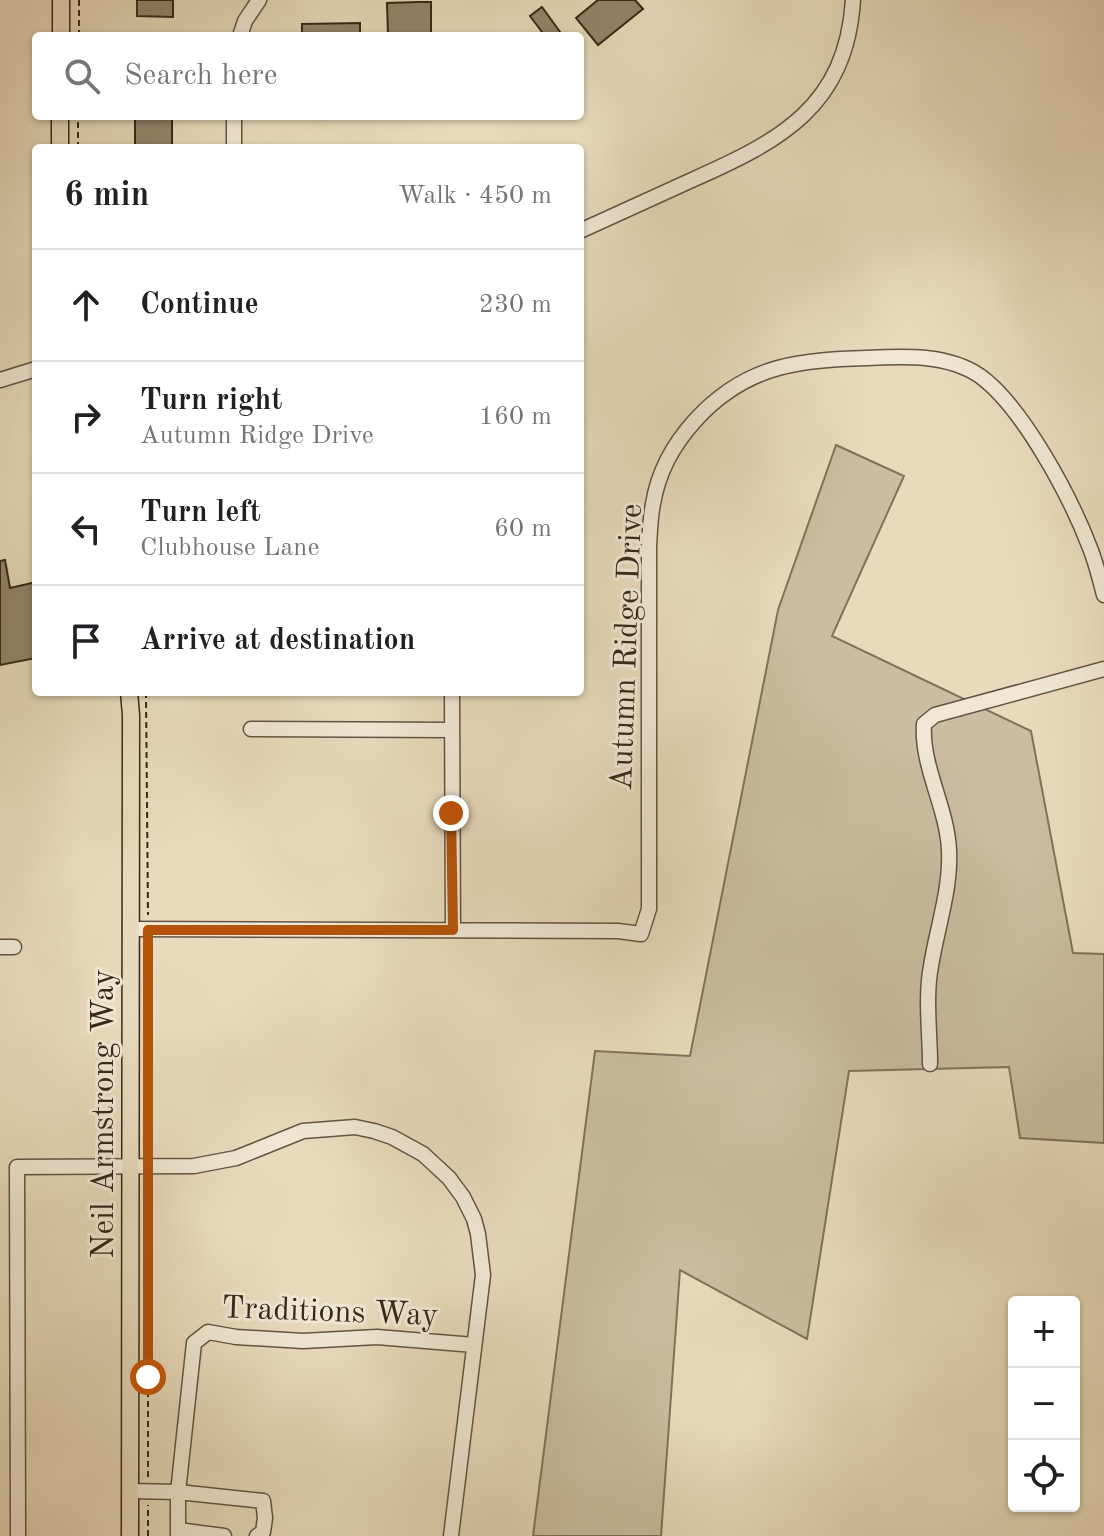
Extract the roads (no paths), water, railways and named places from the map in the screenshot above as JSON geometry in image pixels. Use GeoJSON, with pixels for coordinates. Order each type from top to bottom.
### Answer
{"type":"FeatureCollection","features":[{"type":"Feature","properties":{"kind":"main road"},"geometry":{"type":"LineString","coordinates":[[61,0],[61,32]]}},
{"type":"Feature","properties":{"kind":"main road"},"geometry":{"type":"LineString","coordinates":[[60,120],[60,144]]}},
{"type":"Feature","properties":{"kind":"main road","name":"Neil Armstrong Way"},"geometry":{"type":"LineString","coordinates":[[129,696],[130,1536]]}},
{"type":"Feature","properties":{"kind":"street"},"geometry":{"type":"LineString","coordinates":[[241,32],[259,0]]}},
{"type":"Feature","properties":{"kind":"street"},"geometry":{"type":"LineString","coordinates":[[584,229],[753,153],[798,122],[818,101],[833,77],[847,40],[853,0]]}},
{"type":"Feature","properties":{"kind":"street"},"geometry":{"type":"LineString","coordinates":[[234,120],[234,144]]}},
{"type":"Feature","properties":{"kind":"street","name":"Autumn Ridge Drive"},"geometry":{"type":"LineString","coordinates":[[131,929],[618,931],[641,934],[649,909],[649,546],[653,503],[665,466],[682,434],[708,408],[743,383],[776,368],[808,362],[910,356],[944,361],[979,375],[1010,405],[1048,460],[1090,548],[1104,595]]}},
{"type":"Feature","properties":{"kind":"street"},"geometry":{"type":"LineString","coordinates":[[0,380],[32,370]]}},
{"type":"Feature","properties":{"kind":"street"},"geometry":{"type":"LineString","coordinates":[[930,1064],[930,970],[947,883],[949,850],[945,817],[923,742],[924,724],[935,715],[1104,669]]}},
{"type":"Feature","properties":{"kind":"street"},"geometry":{"type":"LineString","coordinates":[[452,696],[453,930]]}},
{"type":"Feature","properties":{"kind":"street"},"geometry":{"type":"LineString","coordinates":[[251,729],[452,730]]}},
{"type":"Feature","properties":{"kind":"street","name":"Traditions Way"},"geometry":{"type":"LineString","coordinates":[[18,1536],[17,1167],[194,1166],[236,1158],[303,1131],[355,1127],[392,1137],[435,1164],[463,1197],[474,1219],[480,1244],[483,1275],[451,1536]]}},
{"type":"Feature","properties":{"kind":"street","name":"Traditions Way"},"geometry":{"type":"LineString","coordinates":[[178,1533],[178,1492],[194,1343],[208,1332],[303,1341],[377,1337],[474,1345]]}},
{"type":"Feature","properties":{"kind":"street"},"geometry":{"type":"LineString","coordinates":[[130,1491],[178,1492],[263,1501],[263,1532],[257,1536]]}},
{"type":"Feature","properties":{"kind":"street"},"geometry":{"type":"LineString","coordinates":[[178,1533],[224,1536]]}}]}
